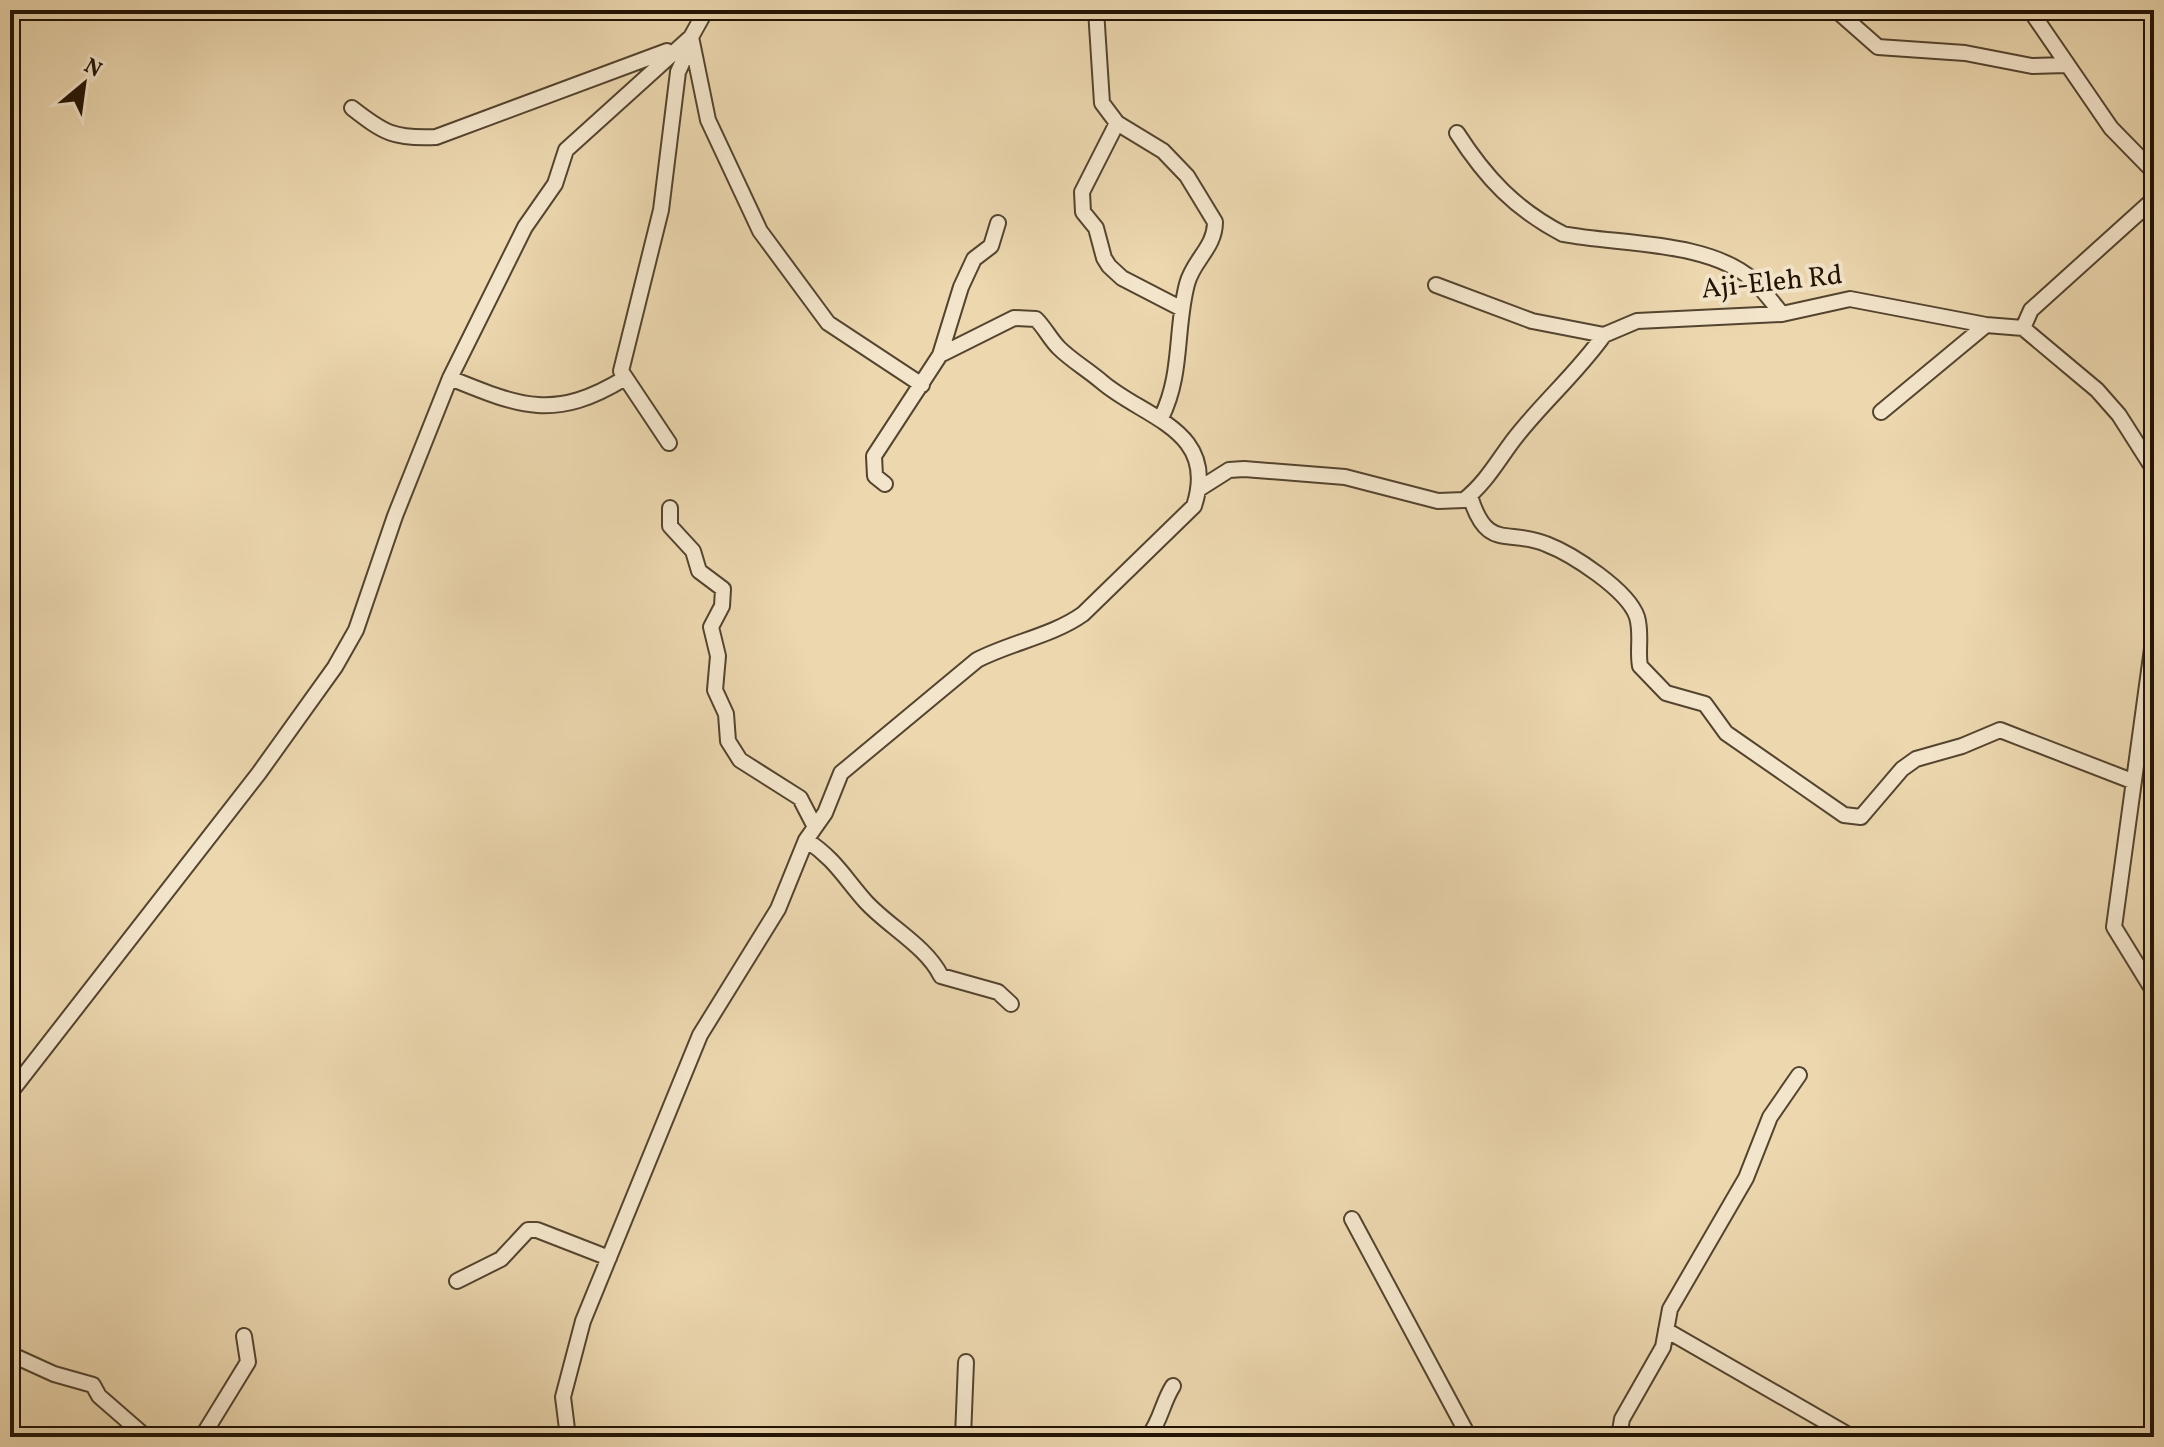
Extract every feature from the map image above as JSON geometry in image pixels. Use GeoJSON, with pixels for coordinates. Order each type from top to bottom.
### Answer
{"type":"FeatureCollection","features":[{"type":"Feature","properties":{"kind":"street"},"geometry":{"type":"LineString","coordinates":[[669,443],[621,371],[661,210],[673,95],[688,45],[706,10]]}},
{"type":"Feature","properties":{"kind":"street"},"geometry":{"type":"LineString","coordinates":[[1096,10],[1102,103],[1117,123],[1163,151],[1187,176],[1215,222],[1208,249],[1188,281],[1182,309],[1178,374],[1161,418]]}},
{"type":"Feature","properties":{"kind":"street"},"geometry":{"type":"LineString","coordinates":[[1836,10],[1878,47],[1965,53],[2032,66],[2066,65]]}},
{"type":"Feature","properties":{"kind":"street"},"geometry":{"type":"LineString","coordinates":[[2030,10],[2111,128],[2154,172]]}},
{"type":"Feature","properties":{"kind":"street"},"geometry":{"type":"LineString","coordinates":[[352,108],[381,131],[401,139],[436,137],[688,45]]}},
{"type":"Feature","properties":{"kind":"street"},"geometry":{"type":"LineString","coordinates":[[10,1093],[259,773],[335,667],[356,630],[395,516],[450,378],[525,227],[555,184],[566,150],[688,45]]}},
{"type":"Feature","properties":{"kind":"street"},"geometry":{"type":"LineString","coordinates":[[688,45],[708,120],[760,231],[828,323],[922,385]]}},
{"type":"Feature","properties":{"kind":"street"},"geometry":{"type":"LineString","coordinates":[[1117,123],[1082,192],[1083,212],[1096,228],[1109,266],[1122,278],[1182,309]]}},
{"type":"Feature","properties":{"kind":"street"},"geometry":{"type":"LineString","coordinates":[[1457,133],[1496,189],[1522,212],[1547,226],[1572,236],[1693,254],[1733,268],[1753,280],[1782,314]]}},
{"type":"Feature","properties":{"kind":"street"},"geometry":{"type":"LineString","coordinates":[[2154,199],[2031,310],[2023,328],[2097,390],[2119,415],[2154,470]]}},
{"type":"Feature","properties":{"kind":"street"},"geometry":{"type":"LineString","coordinates":[[885,484],[875,476],[874,456],[940,355],[961,287],[974,259],[991,246],[998,223]]}},
{"type":"Feature","properties":{"kind":"street"},"geometry":{"type":"LineString","coordinates":[[1199,489],[1213,478],[1244,469],[1345,477],[1438,501],[1455,502],[1470,496],[1604,335],[1532,321],[1436,285]]}},
{"type":"Feature","properties":{"kind":"street","name":"Aji-Eleh Rd"},"geometry":{"type":"LineString","coordinates":[[1604,335],[1637,321],[1782,314],[1850,299],[1986,325],[2023,328]]}},
{"type":"Feature","properties":{"kind":"street"},"geometry":{"type":"LineString","coordinates":[[568,1437],[563,1397],[583,1321],[700,1035],[778,909],[806,840],[841,773],[977,660],[1002,647],[1069,624],[1083,614],[1194,506],[1199,489],[1195,459],[1170,423],[1108,386],[1059,348],[1036,319],[1014,318],[940,355]]}},
{"type":"Feature","properties":{"kind":"street"},"geometry":{"type":"LineString","coordinates":[[1881,412],[1986,325]]}},
{"type":"Feature","properties":{"kind":"street"},"geometry":{"type":"LineString","coordinates":[[450,378],[506,401],[530,407],[576,400],[625,378]]}},
{"type":"Feature","properties":{"kind":"street"},"geometry":{"type":"LineString","coordinates":[[1470,496],[1476,516],[1491,532],[1502,537],[1547,544],[1618,591],[1637,616],[1641,639],[1640,666],[1658,689],[1705,704],[1726,733],[1844,815],[1861,817],[1902,769],[1916,759],[1962,746],[2000,730],[2132,781]]}},
{"type":"Feature","properties":{"kind":"street"},"geometry":{"type":"LineString","coordinates":[[670,508],[670,526],[693,551],[699,571],[723,589],[722,606],[711,627],[718,656],[715,690],[726,714],[728,741],[740,760],[800,798],[815,827]]}},
{"type":"Feature","properties":{"kind":"street"},"geometry":{"type":"LineString","coordinates":[[2154,634],[2114,927],[2154,992]]}},
{"type":"Feature","properties":{"kind":"street"},"geometry":{"type":"LineString","coordinates":[[806,840],[830,856],[867,903],[930,958],[941,976],[998,992],[1011,1004]]}},
{"type":"Feature","properties":{"kind":"street"},"geometry":{"type":"LineString","coordinates":[[1619,1437],[1622,1419],[1663,1347],[1670,1309],[1746,1178],[1770,1117],[1799,1075]]}},
{"type":"Feature","properties":{"kind":"street"},"geometry":{"type":"LineString","coordinates":[[1352,1219],[1469,1437]]}},
{"type":"Feature","properties":{"kind":"street"},"geometry":{"type":"LineString","coordinates":[[457,1281],[501,1259],[528,1230],[537,1230],[609,1258]]}},
{"type":"Feature","properties":{"kind":"street"},"geometry":{"type":"LineString","coordinates":[[1666,1330],[1852,1437]]}},
{"type":"Feature","properties":{"kind":"street"},"geometry":{"type":"LineString","coordinates":[[202,1437],[248,1362],[244,1336]]}},
{"type":"Feature","properties":{"kind":"street"},"geometry":{"type":"LineString","coordinates":[[10,1354],[40,1368],[93,1385],[99,1396],[146,1437]]}},
{"type":"Feature","properties":{"kind":"street"},"geometry":{"type":"LineString","coordinates":[[963,1437],[966,1362]]}},
{"type":"Feature","properties":{"kind":"street"},"geometry":{"type":"LineString","coordinates":[[1148,1437],[1160,1422],[1164,1400],[1173,1386]]}}]}
